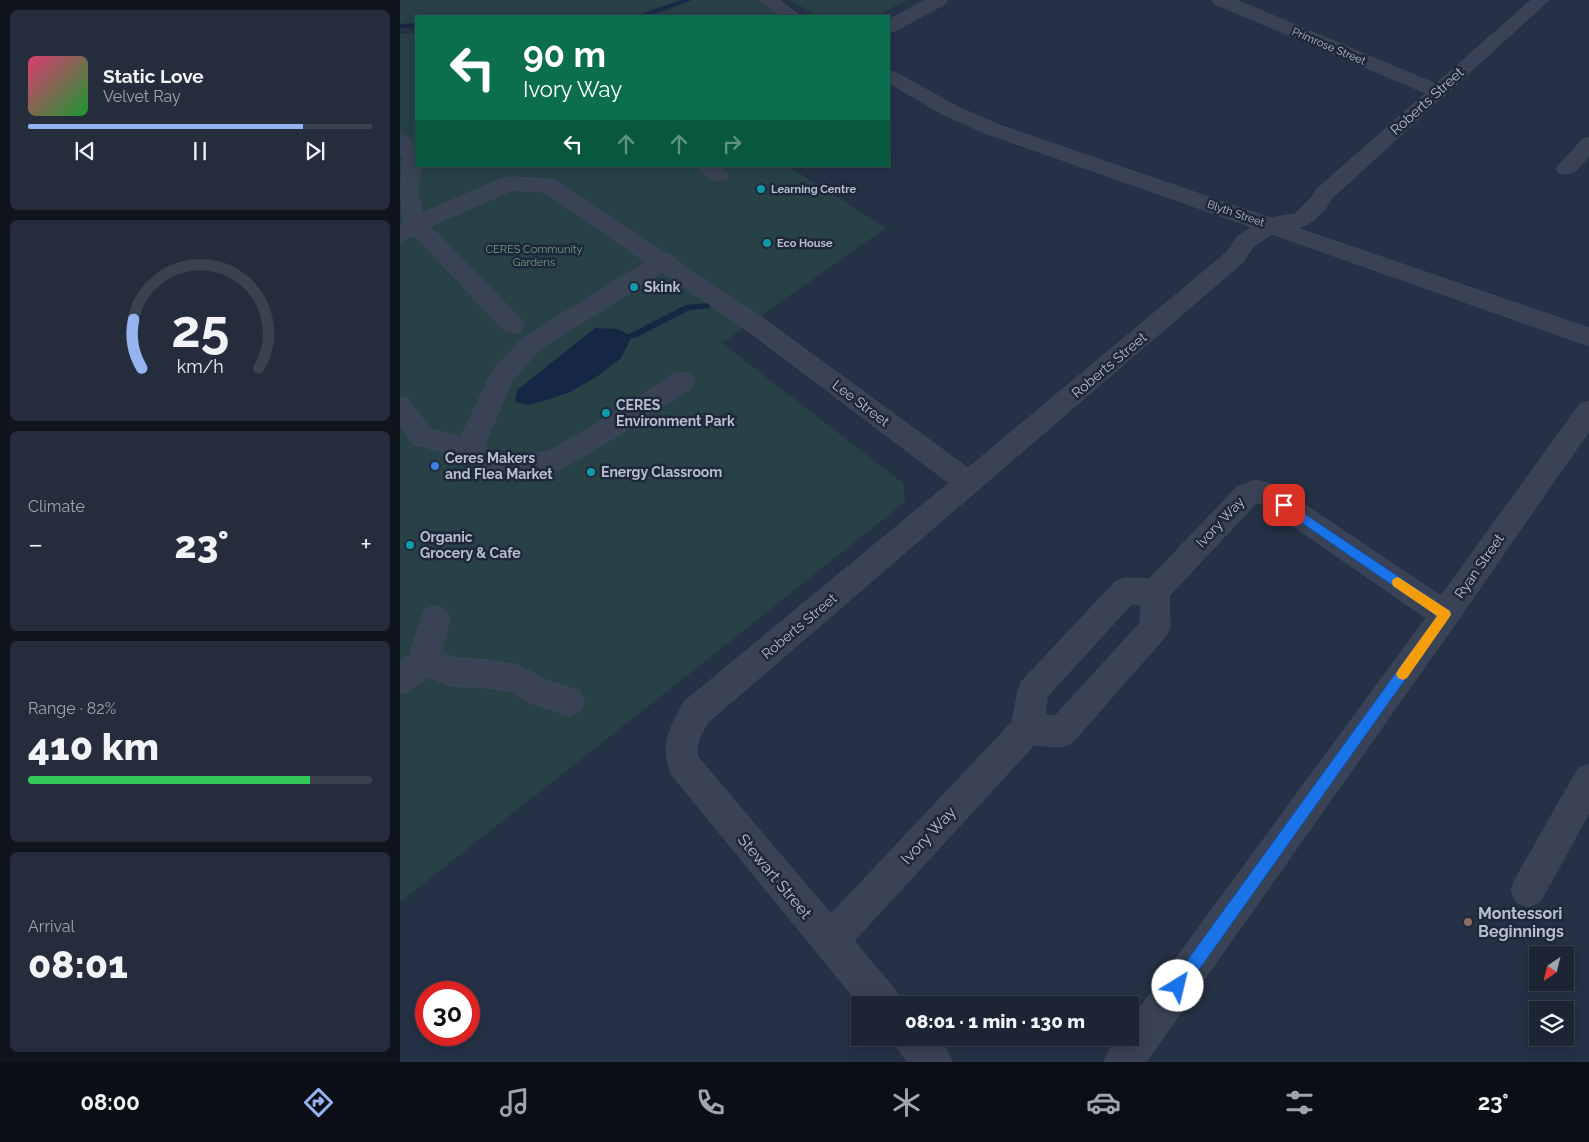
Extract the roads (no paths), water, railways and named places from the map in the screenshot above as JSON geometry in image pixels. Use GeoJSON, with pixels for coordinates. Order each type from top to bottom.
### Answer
{"type":"FeatureCollection","features":[{"type":"Feature","properties":{"kind":"street"},"geometry":{"type":"LineString","coordinates":[[890,26],[939,0]]}},
{"type":"Feature","properties":{"kind":"street","name":"Primrose Street"},"geometry":{"type":"LineString","coordinates":[[1221,0],[1438,91]]}},
{"type":"Feature","properties":{"kind":"street","name":"Roberts Street"},"geometry":{"type":"LineString","coordinates":[[681,742],[696,712],[1228,263],[1245,242],[1270,225],[1301,220],[1320,201],[1324,194],[1542,0]]}},
{"type":"Feature","properties":{"kind":"street"},"geometry":{"type":"LineString","coordinates":[[769,1],[790,15]]}},
{"type":"Feature","properties":{"kind":"street","name":"Blyth Street"},"geometry":{"type":"LineString","coordinates":[[890,77],[951,111],[992,129],[1589,338]]}},
{"type":"Feature","properties":{"kind":"street"},"geometry":{"type":"LineString","coordinates":[[400,142],[408,147],[414,158],[407,190],[407,230],[446,254],[512,325]]}},
{"type":"Feature","properties":{"kind":"street"},"geometry":{"type":"LineString","coordinates":[[1566,169],[1589,144]]}},
{"type":"Feature","properties":{"kind":"street","name":"Lee Street"},"geometry":{"type":"LineString","coordinates":[[407,230],[511,183],[550,186],[752,322],[969,483]]}},
{"type":"Feature","properties":{"kind":"street"},"geometry":{"type":"LineString","coordinates":[[470,450],[502,376],[531,344],[570,318],[664,262]]}},
{"type":"Feature","properties":{"kind":"street"},"geometry":{"type":"LineString","coordinates":[[400,407],[422,437],[470,450],[489,466],[551,462],[592,439],[683,381]]}},
{"type":"Feature","properties":{"kind":"street","name":"Ryan Street"},"geometry":{"type":"LineString","coordinates":[[1123,1062],[1445,615],[1589,411]]}},
{"type":"Feature","properties":{"kind":"street","name":"Ivory Way"},"geometry":{"type":"LineString","coordinates":[[1155,592],[1248,492],[1260,491],[1268,494],[1445,615]]}},
{"type":"Feature","properties":{"kind":"street"},"geometry":{"type":"LineString","coordinates":[[1126,591],[1155,592],[1155,628],[1061,732],[1027,729],[1033,691],[1126,591]]}},
{"type":"Feature","properties":{"kind":"street"},"geometry":{"type":"LineString","coordinates":[[428,660],[426,649],[434,619]]}},
{"type":"Feature","properties":{"kind":"street"},"geometry":{"type":"LineString","coordinates":[[400,680],[428,660]]}},
{"type":"Feature","properties":{"kind":"street"},"geometry":{"type":"LineString","coordinates":[[428,660],[450,672],[490,674],[518,679],[539,692],[569,701]]}},
{"type":"Feature","properties":{"kind":"street","name":"Ivory Way"},"geometry":{"type":"LineString","coordinates":[[830,941],[1027,729]]}},
{"type":"Feature","properties":{"kind":"street","name":"Stewart Street"},"geometry":{"type":"LineString","coordinates":[[681,742],[680,756],[691,776],[876,996]]}},
{"type":"Feature","properties":{"kind":"street"},"geometry":{"type":"LineString","coordinates":[[1528,890],[1589,780]]}},
{"type":"Feature","properties":{"kind":"street"},"geometry":{"type":"LineString","coordinates":[[919,1046],[933,1062]]}},
{"type":"Feature","properties":{"kind":"water"},"geometry":{"type":"Polygon","coordinates":[[[595,328],[618,329],[632,336],[621,358],[598,376],[570,392],[527,405],[515,402],[517,390],[595,328]]]}},
{"type":"Feature","properties":{"kind":"waterway"},"geometry":{"type":"LineString","coordinates":[[641,15],[688,0]]}},
{"type":"Feature","properties":{"kind":"waterway"},"geometry":{"type":"LineString","coordinates":[[400,26],[415,25]]}},
{"type":"Feature","properties":{"kind":"waterway"},"geometry":{"type":"LineString","coordinates":[[632,336],[689,307],[707,306]]}},
{"type":"Feature","properties":{"kind":"place","name":"Learning Centre"},"geometry":{"type":"Point","coordinates":[761,189]}},
{"type":"Feature","properties":{"kind":"place","name":"Eco House"},"geometry":{"type":"Point","coordinates":[767,243]}},
{"type":"Feature","properties":{"kind":"place","name":"Skink"},"geometry":{"type":"Point","coordinates":[634,287]}},
{"type":"Feature","properties":{"kind":"place","name":"CERES Environment Park"},"geometry":{"type":"Point","coordinates":[606,413]}},
{"type":"Feature","properties":{"kind":"place","name":"Ceres Makers and Flea Market"},"geometry":{"type":"Point","coordinates":[435,466]}},
{"type":"Feature","properties":{"kind":"place","name":"Energy Classroom"},"geometry":{"type":"Point","coordinates":[591,472]}},
{"type":"Feature","properties":{"kind":"place","name":"Organic Grocery & Cafe"},"geometry":{"type":"Point","coordinates":[410,545]}},
{"type":"Feature","properties":{"kind":"place","name":"Montessori Beginnings"},"geometry":{"type":"Point","coordinates":[1468,922]}},
{"type":"Feature","properties":{"kind":"park label","name":"CERES Community Gardens"},"geometry":{"type":"Point","coordinates":[534,255]}}]}
